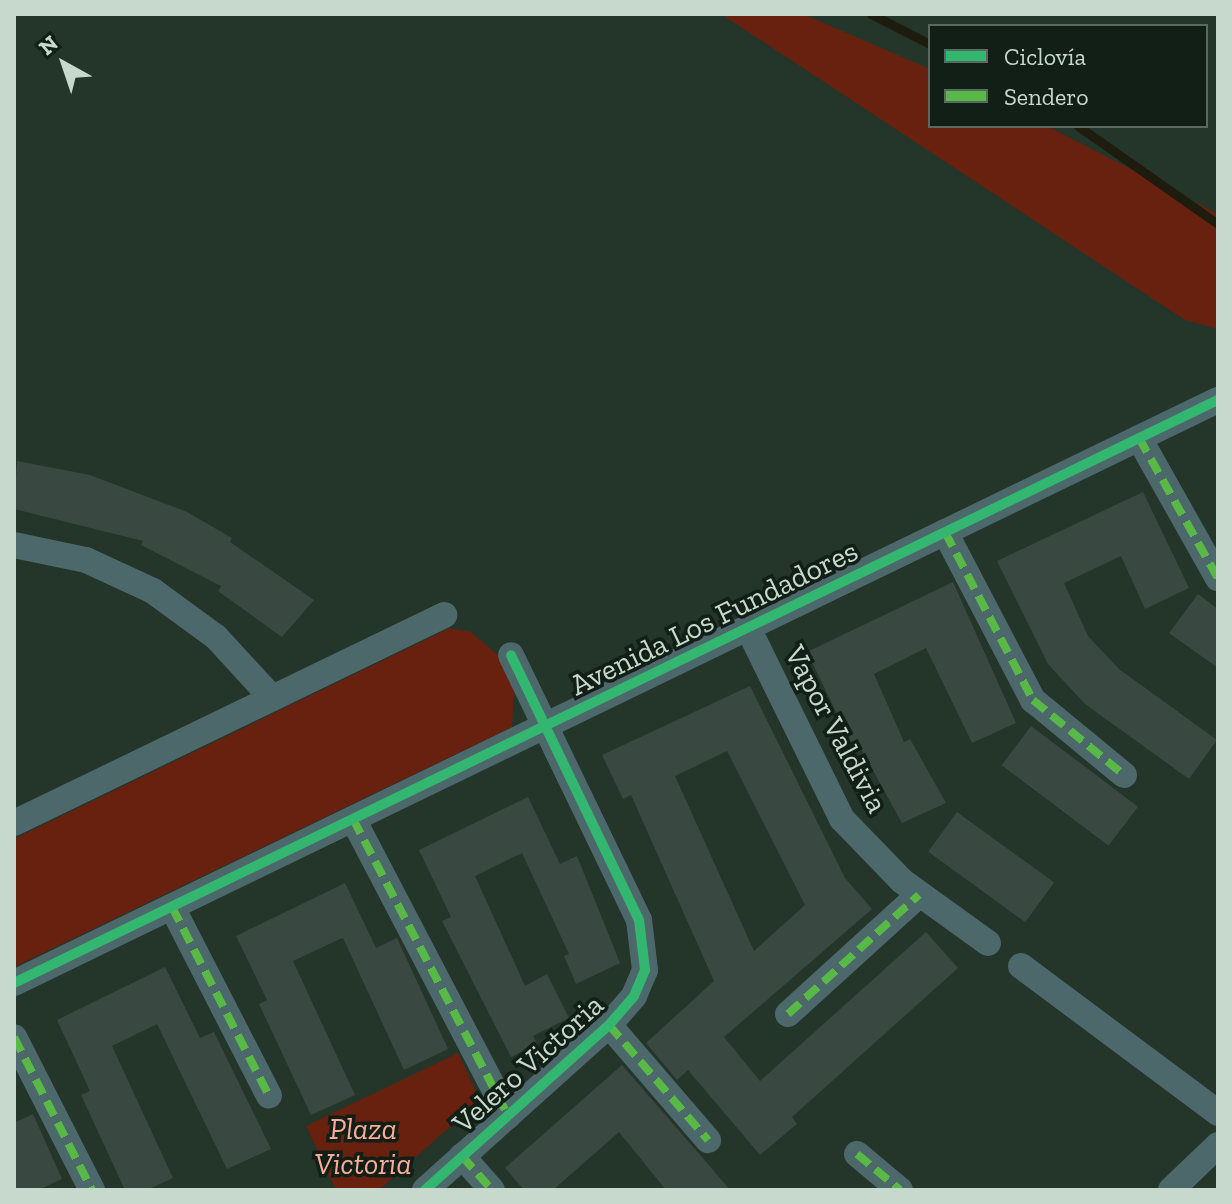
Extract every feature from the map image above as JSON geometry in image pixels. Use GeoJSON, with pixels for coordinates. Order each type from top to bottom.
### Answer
{"type":"FeatureCollection","features":[{"type":"Feature","properties":{"kind":"street","name":"Avenida Los Fundadores"},"geometry":{"type":"LineString","coordinates":[[14,983],[1218,400]]}},
{"type":"Feature","properties":{"kind":"street"},"geometry":{"type":"LineString","coordinates":[[1139,438],[1218,578]]}},
{"type":"Feature","properties":{"kind":"street"},"geometry":{"type":"LineString","coordinates":[[945,532],[1033,700],[1124,775]]}},
{"type":"Feature","properties":{"kind":"street"},"geometry":{"type":"LineString","coordinates":[[14,545],[86,560],[153,591],[216,637],[272,698]]}},
{"type":"Feature","properties":{"kind":"street"},"geometry":{"type":"LineString","coordinates":[[14,823],[444,615]]}},
{"type":"Feature","properties":{"kind":"street","name":"Vapor Valdivia"},"geometry":{"type":"LineString","coordinates":[[748,628],[842,819],[879,861],[919,895],[988,943]]}},
{"type":"Feature","properties":{"kind":"street","name":"Velero Victoria"},"geometry":{"type":"LineString","coordinates":[[425,1190],[609,1025],[640,985],[643,933],[511,655]]}},
{"type":"Feature","properties":{"kind":"street"},"geometry":{"type":"LineString","coordinates":[[353,819],[508,1116]]}},
{"type":"Feature","properties":{"kind":"street"},"geometry":{"type":"LineString","coordinates":[[788,1014],[919,895]]}},
{"type":"Feature","properties":{"kind":"street"},"geometry":{"type":"LineString","coordinates":[[172,907],[269,1096]]}},
{"type":"Feature","properties":{"kind":"street"},"geometry":{"type":"LineString","coordinates":[[1021,966],[1218,1113]]}},
{"type":"Feature","properties":{"kind":"street"},"geometry":{"type":"LineString","coordinates":[[609,1025],[708,1140]]}},
{"type":"Feature","properties":{"kind":"street"},"geometry":{"type":"LineString","coordinates":[[14,1037],[92,1190]]}},
{"type":"Feature","properties":{"kind":"street"},"geometry":{"type":"LineString","coordinates":[[1171,1190],[1218,1145]]}},
{"type":"Feature","properties":{"kind":"street"},"geometry":{"type":"LineString","coordinates":[[857,1154],[900,1190]]}},
{"type":"Feature","properties":{"kind":"street"},"geometry":{"type":"LineString","coordinates":[[462,1156],[492,1190]]}},
{"type":"Feature","properties":{"kind":"green space"},"geometry":{"type":"Polygon","coordinates":[[[721,14],[803,14],[928,68],[928,128],[1051,128],[1218,214],[1218,329],[1185,320],[721,14]]]}},
{"type":"Feature","properties":{"kind":"green space"},"geometry":{"type":"Polygon","coordinates":[[[450,628],[471,632],[501,658],[514,690],[512,727],[14,967],[14,839],[450,628]]]}},
{"type":"Feature","properties":{"kind":"green space","name":"Plaza Victoria"},"geometry":{"type":"Polygon","coordinates":[[[458,1053],[480,1100],[379,1190],[336,1190],[306,1126],[458,1053]]]}},
{"type":"Feature","properties":{"kind":"building"},"geometry":{"type":"Polygon","coordinates":[[[17,461],[90,475],[187,512],[232,538],[230,542],[314,600],[282,637],[218,591],[221,586],[141,545],[143,541],[14,509],[17,461]]]}},
{"type":"Feature","properties":{"kind":"building"},"geometry":{"type":"Polygon","coordinates":[[[1143,492],[1189,588],[1145,609],[1121,556],[1064,583],[1088,636],[1119,669],[1217,740],[1189,779],[1085,704],[1048,664],[997,561],[1143,492]]]}},
{"type":"Feature","properties":{"kind":"building"},"geometry":{"type":"Polygon","coordinates":[[[953,582],[1016,723],[972,743],[926,648],[874,674],[904,742],[910,739],[946,803],[902,823],[860,747],[854,749],[807,652],[953,582]]]}},
{"type":"Feature","properties":{"kind":"building"},"geometry":{"type":"Polygon","coordinates":[[[1198,594],[1218,609],[1218,668],[1169,633],[1198,594]]]}},
{"type":"Feature","properties":{"kind":"building"},"geometry":{"type":"Polygon","coordinates":[[[750,686],[845,878],[872,909],[724,1037],[760,1081],[926,932],[958,968],[792,1117],[797,1124],[760,1155],[688,1070],[677,1080],[646,1043],[714,981],[631,795],[623,799],[602,755],[750,686]],[[727,751],[675,776],[754,951],[805,905],[727,751]]]}},
{"type":"Feature","properties":{"kind":"building"},"geometry":{"type":"Polygon","coordinates":[[[1031,726],[1138,807],[1109,846],[1002,765],[1031,726]]]}},
{"type":"Feature","properties":{"kind":"building"},"geometry":{"type":"Polygon","coordinates":[[[528,797],[560,864],[577,856],[620,963],[576,984],[564,956],[569,954],[522,853],[475,876],[525,986],[547,974],[569,1018],[533,1036],[537,1044],[511,1057],[442,921],[451,917],[419,850],[528,797]]]}},
{"type":"Feature","properties":{"kind":"building"},"geometry":{"type":"Polygon","coordinates":[[[957,812],[1054,883],[1025,922],[928,852],[957,812]]]}},
{"type":"Feature","properties":{"kind":"building"},"geometry":{"type":"Polygon","coordinates":[[[345,883],[376,948],[397,938],[448,1049],[404,1070],[343,938],[293,961],[355,1095],[311,1115],[259,1004],[267,1000],[236,936],[345,883]]]}},
{"type":"Feature","properties":{"kind":"building"},"geometry":{"type":"Polygon","coordinates":[[[165,967],[200,1038],[214,1032],[271,1149],[227,1169],[157,1024],[112,1046],[173,1178],[147,1190],[125,1190],[81,1095],[90,1091],[57,1020],[165,967]]]}},
{"type":"Feature","properties":{"kind":"building"},"geometry":{"type":"Polygon","coordinates":[[[622,1065],[730,1190],[666,1190],[619,1132],[553,1190],[524,1190],[505,1168],[622,1065]]]}},
{"type":"Feature","properties":{"kind":"building"},"geometry":{"type":"Polygon","coordinates":[[[33,1114],[62,1179],[38,1190],[14,1190],[14,1123],[33,1114]]]}},
{"type":"Feature","properties":{"kind":"waterway"},"geometry":{"type":"LineString","coordinates":[[871,14],[928,43]]}},
{"type":"Feature","properties":{"kind":"waterway"},"geometry":{"type":"LineString","coordinates":[[1081,128],[1218,224]]}},
{"type":"Feature","properties":{"kind":"marked path"},"geometry":{"type":"LineString","coordinates":[[1139,438],[1218,578]]}},
{"type":"Feature","properties":{"kind":"marked path"},"geometry":{"type":"LineString","coordinates":[[945,532],[1033,700],[1124,775]]}},
{"type":"Feature","properties":{"kind":"marked path"},"geometry":{"type":"LineString","coordinates":[[353,819],[508,1116]]}},
{"type":"Feature","properties":{"kind":"marked path"},"geometry":{"type":"LineString","coordinates":[[788,1014],[919,895]]}},
{"type":"Feature","properties":{"kind":"marked path"},"geometry":{"type":"LineString","coordinates":[[172,907],[269,1096]]}},
{"type":"Feature","properties":{"kind":"marked path"},"geometry":{"type":"LineString","coordinates":[[609,1025],[708,1140]]}},
{"type":"Feature","properties":{"kind":"marked path"},"geometry":{"type":"LineString","coordinates":[[14,1037],[92,1190]]}},
{"type":"Feature","properties":{"kind":"marked path"},"geometry":{"type":"LineString","coordinates":[[857,1154],[900,1190]]}},
{"type":"Feature","properties":{"kind":"marked path"},"geometry":{"type":"LineString","coordinates":[[462,1156],[492,1190]]}},
{"type":"Feature","properties":{"kind":"cycle path"},"geometry":{"type":"LineString","coordinates":[[14,983],[1218,400]]}},
{"type":"Feature","properties":{"kind":"cycle path"},"geometry":{"type":"LineString","coordinates":[[425,1190],[609,1025],[634,996],[645,970],[639,920],[511,655]]}}]}
